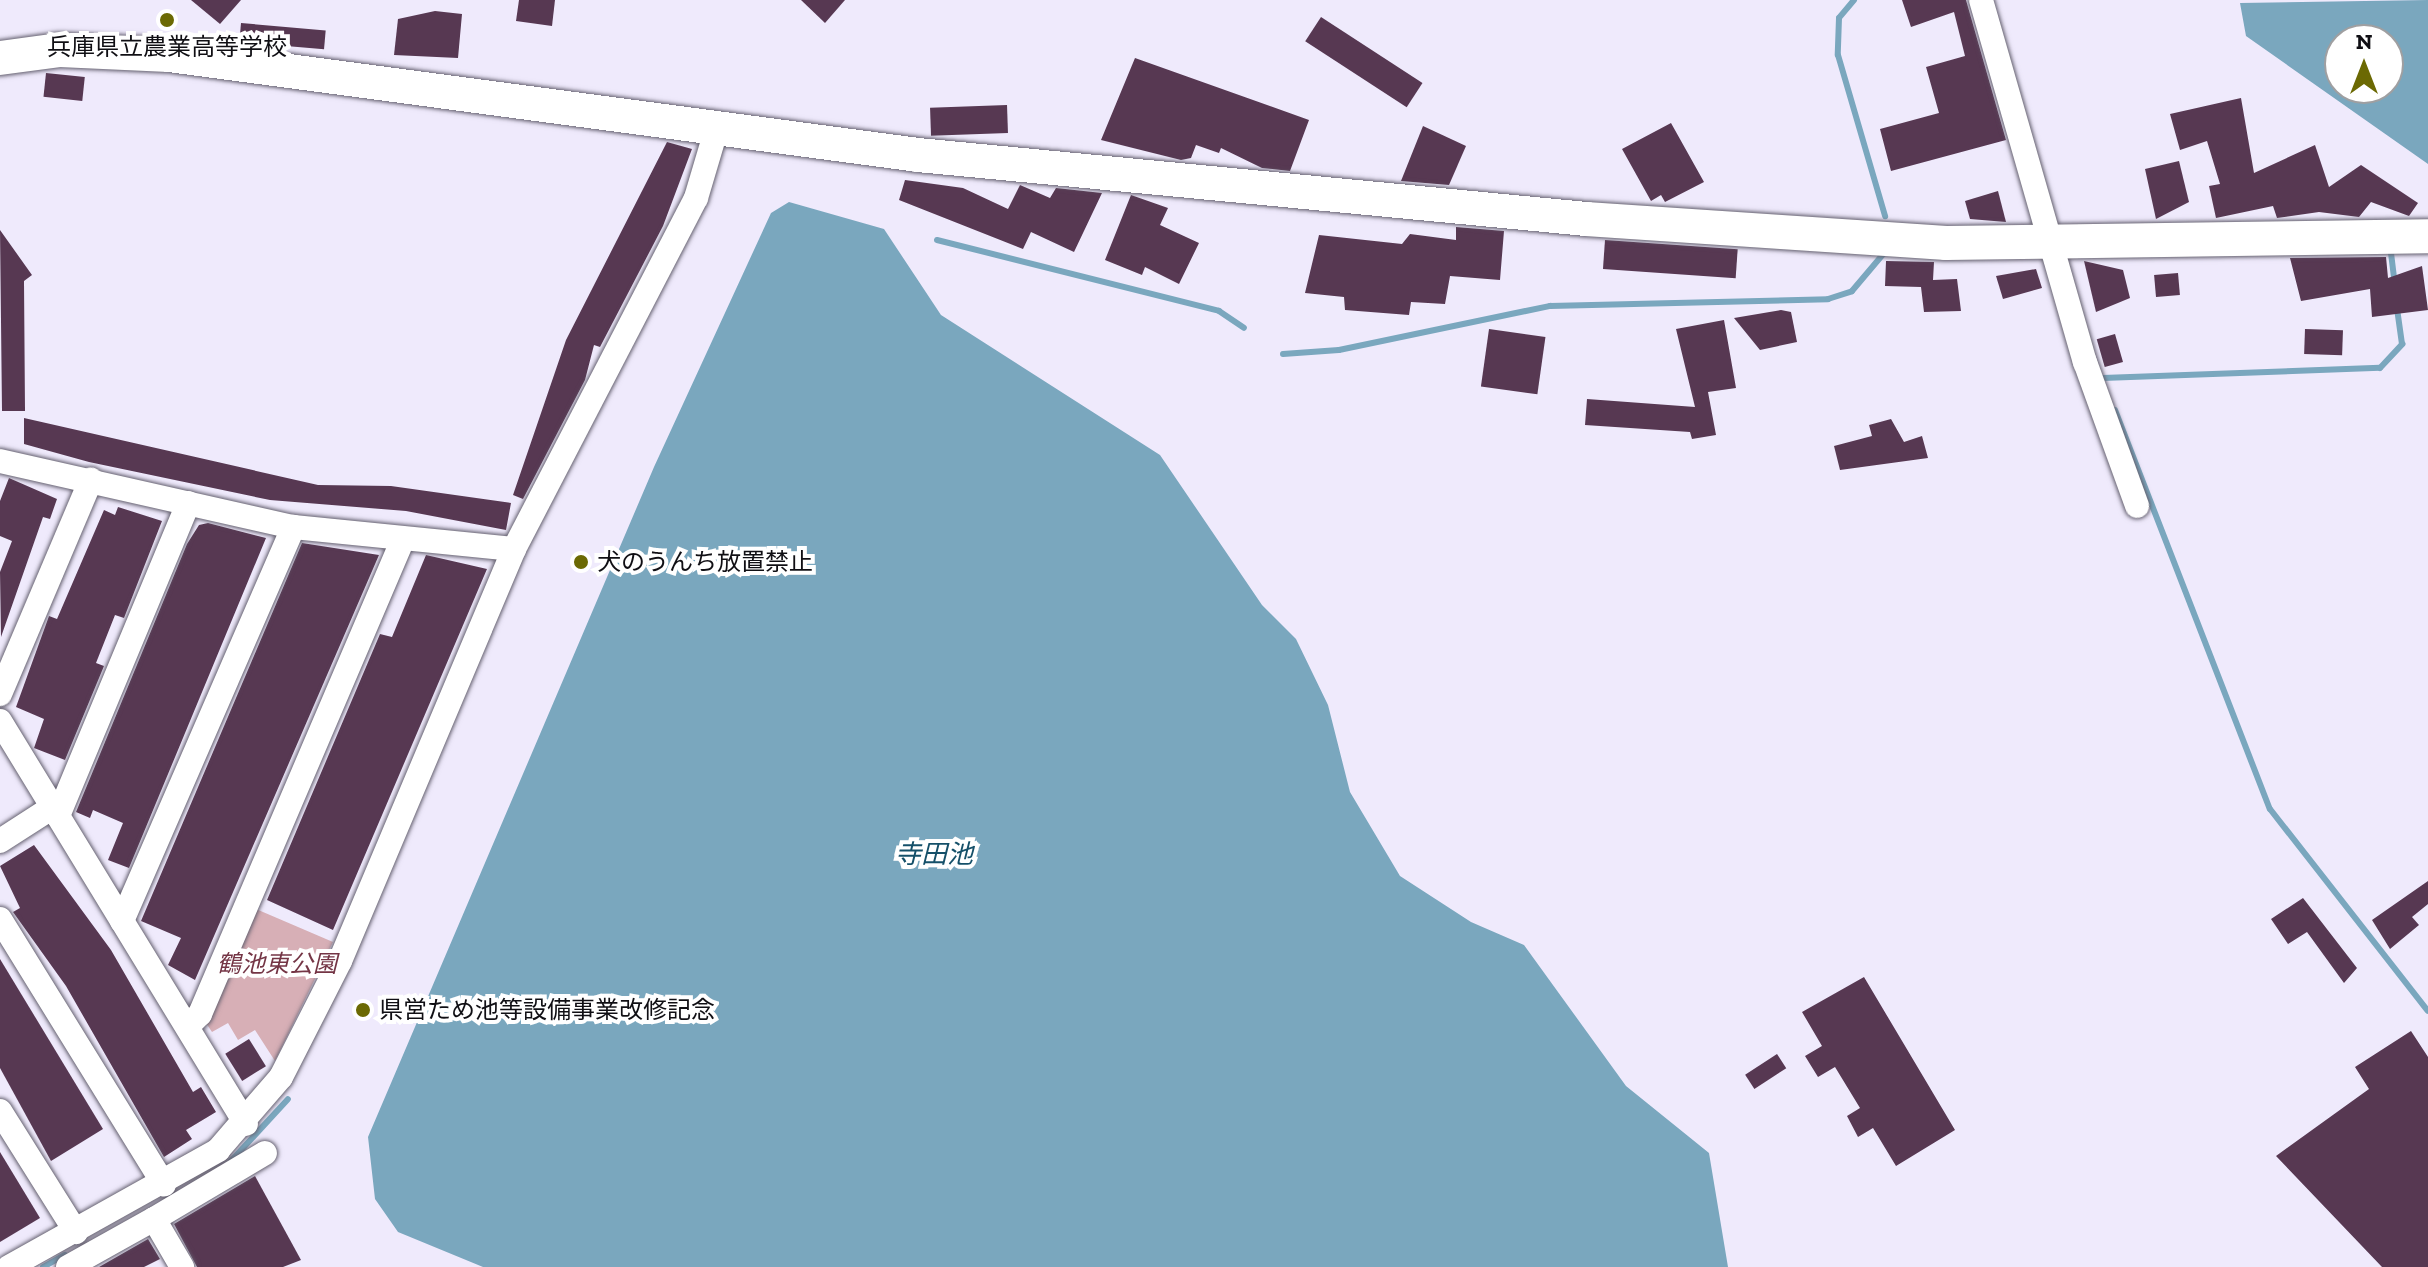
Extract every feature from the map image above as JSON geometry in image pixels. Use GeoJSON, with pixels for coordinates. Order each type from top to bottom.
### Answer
{"type":"FeatureCollection","features":[{"type":"Feature","properties":{"kind":"street"},"geometry":{"type":"LineString","coordinates":[[1981,0],[2056,245],[2085,362],[2137,506]]}},
{"type":"Feature","properties":{"kind":"street"},"geometry":{"type":"LineString","coordinates":[[0,58],[60,50],[169,55],[918,155],[1586,219],[2056,245],[2428,236]]}},
{"type":"Feature","properties":{"kind":"street"},"geometry":{"type":"LineString","coordinates":[[9,1267],[164,1185],[246,1124],[281,1077],[340,961],[514,549],[696,198],[717,127]]}},
{"type":"Feature","properties":{"kind":"street"},"geometry":{"type":"LineString","coordinates":[[0,461],[293,527],[514,549]]}},
{"type":"Feature","properties":{"kind":"street"},"geometry":{"type":"LineString","coordinates":[[0,694],[91,480]]}},
{"type":"Feature","properties":{"kind":"street"},"geometry":{"type":"LineString","coordinates":[[0,841],[56,812],[188,503]]}},
{"type":"Feature","properties":{"kind":"street"},"geometry":{"type":"LineString","coordinates":[[122,921],[293,527]]}},
{"type":"Feature","properties":{"kind":"street"},"geometry":{"type":"LineString","coordinates":[[188,1026],[200,1014],[403,539]]}},
{"type":"Feature","properties":{"kind":"street"},"geometry":{"type":"LineString","coordinates":[[0,721],[246,1124]]}},
{"type":"Feature","properties":{"kind":"street"},"geometry":{"type":"LineString","coordinates":[[0,919],[164,1185]]}},
{"type":"Feature","properties":{"kind":"street"},"geometry":{"type":"LineString","coordinates":[[0,1111],[76,1232]]}},
{"type":"Feature","properties":{"kind":"street"},"geometry":{"type":"LineString","coordinates":[[68,1267],[265,1153]]}},
{"type":"Feature","properties":{"kind":"street"},"geometry":{"type":"LineString","coordinates":[[154,1219],[182,1267]]}},
{"type":"Feature","properties":{"kind":"green space","name":"鶴池東公園"},"geometry":{"type":"Polygon","coordinates":[[[256,909],[333,942],[275,1061],[255,1030],[238,1040],[228,1023],[212,1032],[206,1023],[256,909]]]}},
{"type":"Feature","properties":{"kind":"water"},"geometry":{"type":"Polygon","coordinates":[[[2428,0],[2428,164],[2343,104],[2404,104],[2404,24],[2324,24],[2324,91],[2246,36],[2240,3],[2428,0]]]}},
{"type":"Feature","properties":{"kind":"water","name":"寺田池"},"geometry":{"type":"Polygon","coordinates":[[[789,202],[884,229],[941,315],[1160,455],[1262,605],[1296,639],[1328,705],[1350,792],[1400,876],[1471,922],[1524,945],[1626,1086],[1709,1153],[1728,1267],[483,1267],[398,1232],[375,1199],[368,1137],[654,467],[771,213],[789,202]]]}},
{"type":"Feature","properties":{"kind":"building"},"geometry":{"type":"Polygon","coordinates":[[[191,0],[241,0],[220,24],[191,0]]]}},
{"type":"Feature","properties":{"kind":"building"},"geometry":{"type":"Polygon","coordinates":[[[519,0],[555,0],[552,26],[516,21],[519,0]]]}},
{"type":"Feature","properties":{"kind":"building"},"geometry":{"type":"Polygon","coordinates":[[[801,0],[845,0],[825,23],[801,0]]]}},
{"type":"Feature","properties":{"kind":"building"},"geometry":{"type":"Polygon","coordinates":[[[1902,0],[1966,0],[2006,140],[1891,171],[1880,129],[1939,113],[1926,67],[1965,56],[1954,12],[1911,27],[1902,0]]]}},
{"type":"Feature","properties":{"kind":"building"},"geometry":{"type":"Polygon","coordinates":[[[435,11],[462,14],[458,58],[394,55],[398,19],[435,11]]]}},
{"type":"Feature","properties":{"kind":"building"},"geometry":{"type":"Polygon","coordinates":[[[1321,17],[1422,83],[1407,107],[1305,41],[1321,17]]]}},
{"type":"Feature","properties":{"kind":"building"},"geometry":{"type":"Polygon","coordinates":[[[241,23],[326,30],[324,49],[239,42],[241,23]]]}},
{"type":"Feature","properties":{"kind":"building"},"geometry":{"type":"Polygon","coordinates":[[[1135,58],[1309,120],[1290,171],[1262,168],[1221,148],[1219,153],[1196,145],[1191,158],[1181,160],[1101,140],[1135,58]]]}},
{"type":"Feature","properties":{"kind":"building"},"geometry":{"type":"Polygon","coordinates":[[[46,73],[85,77],[82,101],[43,97],[46,73]]]}},
{"type":"Feature","properties":{"kind":"building"},"geometry":{"type":"Polygon","coordinates":[[[2241,98],[2254,173],[2315,145],[2329,187],[2361,165],[2418,203],[2409,216],[2371,202],[2359,217],[2319,212],[2277,218],[2273,206],[2216,218],[2209,186],[2220,184],[2207,141],[2180,150],[2170,114],[2241,98]]]}},
{"type":"Feature","properties":{"kind":"building"},"geometry":{"type":"Polygon","coordinates":[[[1007,105],[1008,133],[931,136],[930,108],[1007,105]]]}},
{"type":"Feature","properties":{"kind":"building"},"geometry":{"type":"Polygon","coordinates":[[[1671,123],[1704,182],[1665,202],[1661,195],[1651,201],[1622,149],[1671,123]]]}},
{"type":"Feature","properties":{"kind":"building"},"geometry":{"type":"Polygon","coordinates":[[[1423,126],[1466,146],[1449,185],[1401,181],[1423,126]]]}},
{"type":"Feature","properties":{"kind":"building"},"geometry":{"type":"Polygon","coordinates":[[[667,142],[692,149],[663,226],[600,347],[594,345],[585,380],[523,499],[513,495],[566,340],[667,142]]]}},
{"type":"Feature","properties":{"kind":"building"},"geometry":{"type":"Polygon","coordinates":[[[2179,161],[2189,202],[2156,219],[2145,169],[2179,161]]]}},
{"type":"Feature","properties":{"kind":"building"},"geometry":{"type":"Polygon","coordinates":[[[905,180],[963,188],[1008,209],[1020,185],[1050,198],[1056,188],[1102,193],[1074,252],[1031,232],[1023,249],[899,200],[905,180]]]}},
{"type":"Feature","properties":{"kind":"building"},"geometry":{"type":"Polygon","coordinates":[[[1998,191],[2006,222],[1970,219],[1965,201],[1998,191]]]}},
{"type":"Feature","properties":{"kind":"building"},"geometry":{"type":"Polygon","coordinates":[[[1131,195],[1168,208],[1160,225],[1199,243],[1179,284],[1145,267],[1142,275],[1105,260],[1131,195]]]}},
{"type":"Feature","properties":{"kind":"building"},"geometry":{"type":"Polygon","coordinates":[[[1456,227],[1504,231],[1500,280],[1450,276],[1445,304],[1411,302],[1409,315],[1345,310],[1344,297],[1305,293],[1319,235],[1402,244],[1410,234],[1456,240],[1456,227]]]}},
{"type":"Feature","properties":{"kind":"building"},"geometry":{"type":"Polygon","coordinates":[[[0,230],[32,275],[24,281],[25,411],[2,411],[0,230]]]}},
{"type":"Feature","properties":{"kind":"building"},"geometry":{"type":"Polygon","coordinates":[[[1605,240],[1738,249],[1736,278],[1603,269],[1605,240]]]}},
{"type":"Feature","properties":{"kind":"building"},"geometry":{"type":"Polygon","coordinates":[[[2386,257],[2388,278],[2422,266],[2428,310],[2372,317],[2370,289],[2301,301],[2290,258],[2386,257]]]}},
{"type":"Feature","properties":{"kind":"building"},"geometry":{"type":"Polygon","coordinates":[[[1886,261],[1934,262],[1933,280],[1957,279],[1961,311],[1924,312],[1921,287],[1885,286],[1886,261]]]}},
{"type":"Feature","properties":{"kind":"building"},"geometry":{"type":"Polygon","coordinates":[[[2084,261],[2123,270],[2130,298],[2096,312],[2084,261]]]}},
{"type":"Feature","properties":{"kind":"building"},"geometry":{"type":"Polygon","coordinates":[[[2036,269],[2042,288],[2003,299],[1996,276],[2036,269]]]}},
{"type":"Feature","properties":{"kind":"building"},"geometry":{"type":"Polygon","coordinates":[[[2178,273],[2180,295],[2156,297],[2154,275],[2178,273]]]}},
{"type":"Feature","properties":{"kind":"building"},"geometry":{"type":"Polygon","coordinates":[[[1781,310],[1791,312],[1797,342],[1760,350],[1734,318],[1781,310]]]}},
{"type":"Feature","properties":{"kind":"building"},"geometry":{"type":"Polygon","coordinates":[[[1724,320],[1736,388],[1708,392],[1716,435],[1692,439],[1690,432],[1585,425],[1587,399],[1695,407],[1676,329],[1724,320]]]}},
{"type":"Feature","properties":{"kind":"building"},"geometry":{"type":"Polygon","coordinates":[[[1489,329],[1545,337],[1537,394],[1481,386],[1489,329]]]}},
{"type":"Feature","properties":{"kind":"building"},"geometry":{"type":"Polygon","coordinates":[[[2305,329],[2343,330],[2342,355],[2304,354],[2305,329]]]}},
{"type":"Feature","properties":{"kind":"building"},"geometry":{"type":"Polygon","coordinates":[[[2115,334],[2123,362],[2105,367],[2097,339],[2115,334]]]}},
{"type":"Feature","properties":{"kind":"building"},"geometry":{"type":"Polygon","coordinates":[[[24,418],[318,485],[391,486],[511,503],[506,530],[406,511],[270,500],[89,462],[24,444],[24,418]]]}},
{"type":"Feature","properties":{"kind":"building"},"geometry":{"type":"Polygon","coordinates":[[[1891,419],[1904,442],[1922,436],[1928,458],[1840,470],[1834,446],[1872,436],[1869,425],[1891,419]]]}},
{"type":"Feature","properties":{"kind":"building"},"geometry":{"type":"Polygon","coordinates":[[[9,478],[57,499],[50,519],[43,517],[1,637],[0,572],[12,541],[0,536],[0,501],[9,478]]]}},
{"type":"Feature","properties":{"kind":"building"},"geometry":{"type":"Polygon","coordinates":[[[118,507],[162,521],[124,618],[115,615],[96,663],[104,666],[65,760],[34,748],[44,719],[16,707],[49,616],[57,619],[104,510],[115,515],[118,507]]]}},
{"type":"Feature","properties":{"kind":"building"},"geometry":{"type":"Polygon","coordinates":[[[208,523],[266,538],[129,868],[108,860],[123,823],[93,810],[90,818],[76,812],[187,544],[199,525],[208,523]]]}},
{"type":"Feature","properties":{"kind":"building"},"geometry":{"type":"Polygon","coordinates":[[[302,543],[379,555],[195,980],[168,965],[181,938],[141,921],[302,543]]]}},
{"type":"Feature","properties":{"kind":"building"},"geometry":{"type":"Polygon","coordinates":[[[426,555],[487,569],[333,930],[267,900],[380,634],[392,637],[426,555]]]}},
{"type":"Feature","properties":{"kind":"building"},"geometry":{"type":"Polygon","coordinates":[[[34,845],[111,950],[193,1092],[201,1087],[216,1112],[186,1130],[192,1139],[164,1157],[66,986],[13,912],[20,908],[0,866],[34,845]]]}},
{"type":"Feature","properties":{"kind":"building"},"geometry":{"type":"Polygon","coordinates":[[[2428,881],[2428,904],[2412,917],[2419,925],[2390,949],[2372,920],[2428,881]]]}},
{"type":"Feature","properties":{"kind":"building"},"geometry":{"type":"Polygon","coordinates":[[[2303,898],[2357,968],[2344,983],[2307,932],[2288,944],[2271,919],[2303,898]]]}},
{"type":"Feature","properties":{"kind":"building"},"geometry":{"type":"Polygon","coordinates":[[[0,959],[103,1129],[51,1161],[0,1068],[0,959]]]}},
{"type":"Feature","properties":{"kind":"building"},"geometry":{"type":"Polygon","coordinates":[[[1864,977],[1955,1130],[1896,1166],[1873,1128],[1858,1137],[1847,1116],[1860,1108],[1835,1067],[1818,1077],[1805,1056],[1822,1046],[1802,1012],[1864,977]]]}},
{"type":"Feature","properties":{"kind":"building"},"geometry":{"type":"Polygon","coordinates":[[[2411,1031],[2428,1057],[2428,1267],[2382,1267],[2276,1156],[2369,1089],[2355,1067],[2411,1031]]]}},
{"type":"Feature","properties":{"kind":"building"},"geometry":{"type":"Polygon","coordinates":[[[249,1039],[266,1066],[242,1081],[225,1054],[249,1039]]]}},
{"type":"Feature","properties":{"kind":"building"},"geometry":{"type":"Polygon","coordinates":[[[1777,1054],[1786,1068],[1754,1089],[1745,1075],[1777,1054]]]}},
{"type":"Feature","properties":{"kind":"building"},"geometry":{"type":"Polygon","coordinates":[[[0,1152],[40,1218],[0,1242],[0,1152]]]}},
{"type":"Feature","properties":{"kind":"building"},"geometry":{"type":"Polygon","coordinates":[[[255,1176],[301,1260],[283,1267],[197,1267],[174,1224],[255,1176]]]}},
{"type":"Feature","properties":{"kind":"building"},"geometry":{"type":"Polygon","coordinates":[[[148,1239],[160,1259],[144,1267],[99,1267],[148,1239]]]}},
{"type":"Feature","properties":{"kind":"waterway"},"geometry":{"type":"LineString","coordinates":[[1854,0],[1839,18],[1838,55],[1885,216]]}},
{"type":"Feature","properties":{"kind":"waterway"},"geometry":{"type":"LineString","coordinates":[[937,240],[1219,311],[1244,328]]}},
{"type":"Feature","properties":{"kind":"waterway"},"geometry":{"type":"LineString","coordinates":[[1283,354],[1339,350],[1550,306],[1828,299],[1852,291],[1885,252]]}},
{"type":"Feature","properties":{"kind":"waterway"},"geometry":{"type":"LineString","coordinates":[[2391,253],[2395,284]]}},
{"type":"Feature","properties":{"kind":"waterway"},"geometry":{"type":"LineString","coordinates":[[2103,378],[2380,368],[2402,344],[2397,307]]}},
{"type":"Feature","properties":{"kind":"waterway"},"geometry":{"type":"LineString","coordinates":[[2115,410],[2270,809],[2428,1011]]}},
{"type":"Feature","properties":{"kind":"waterway"},"geometry":{"type":"LineString","coordinates":[[231,1161],[288,1099]]}},
{"type":"Feature","properties":{"kind":"waterway"},"geometry":{"type":"LineString","coordinates":[[43,1267],[65,1255]]}},
{"type":"Feature","properties":{"kind":"place","name":"兵庫県立農業高等学校"},"geometry":{"type":"Point","coordinates":[167,20]}},
{"type":"Feature","properties":{"kind":"place","name":"犬のうんち放置禁止"},"geometry":{"type":"Point","coordinates":[581,562]}},
{"type":"Feature","properties":{"kind":"place","name":"県営ため池等設備事業改修記念"},"geometry":{"type":"Point","coordinates":[363,1010]}}]}
